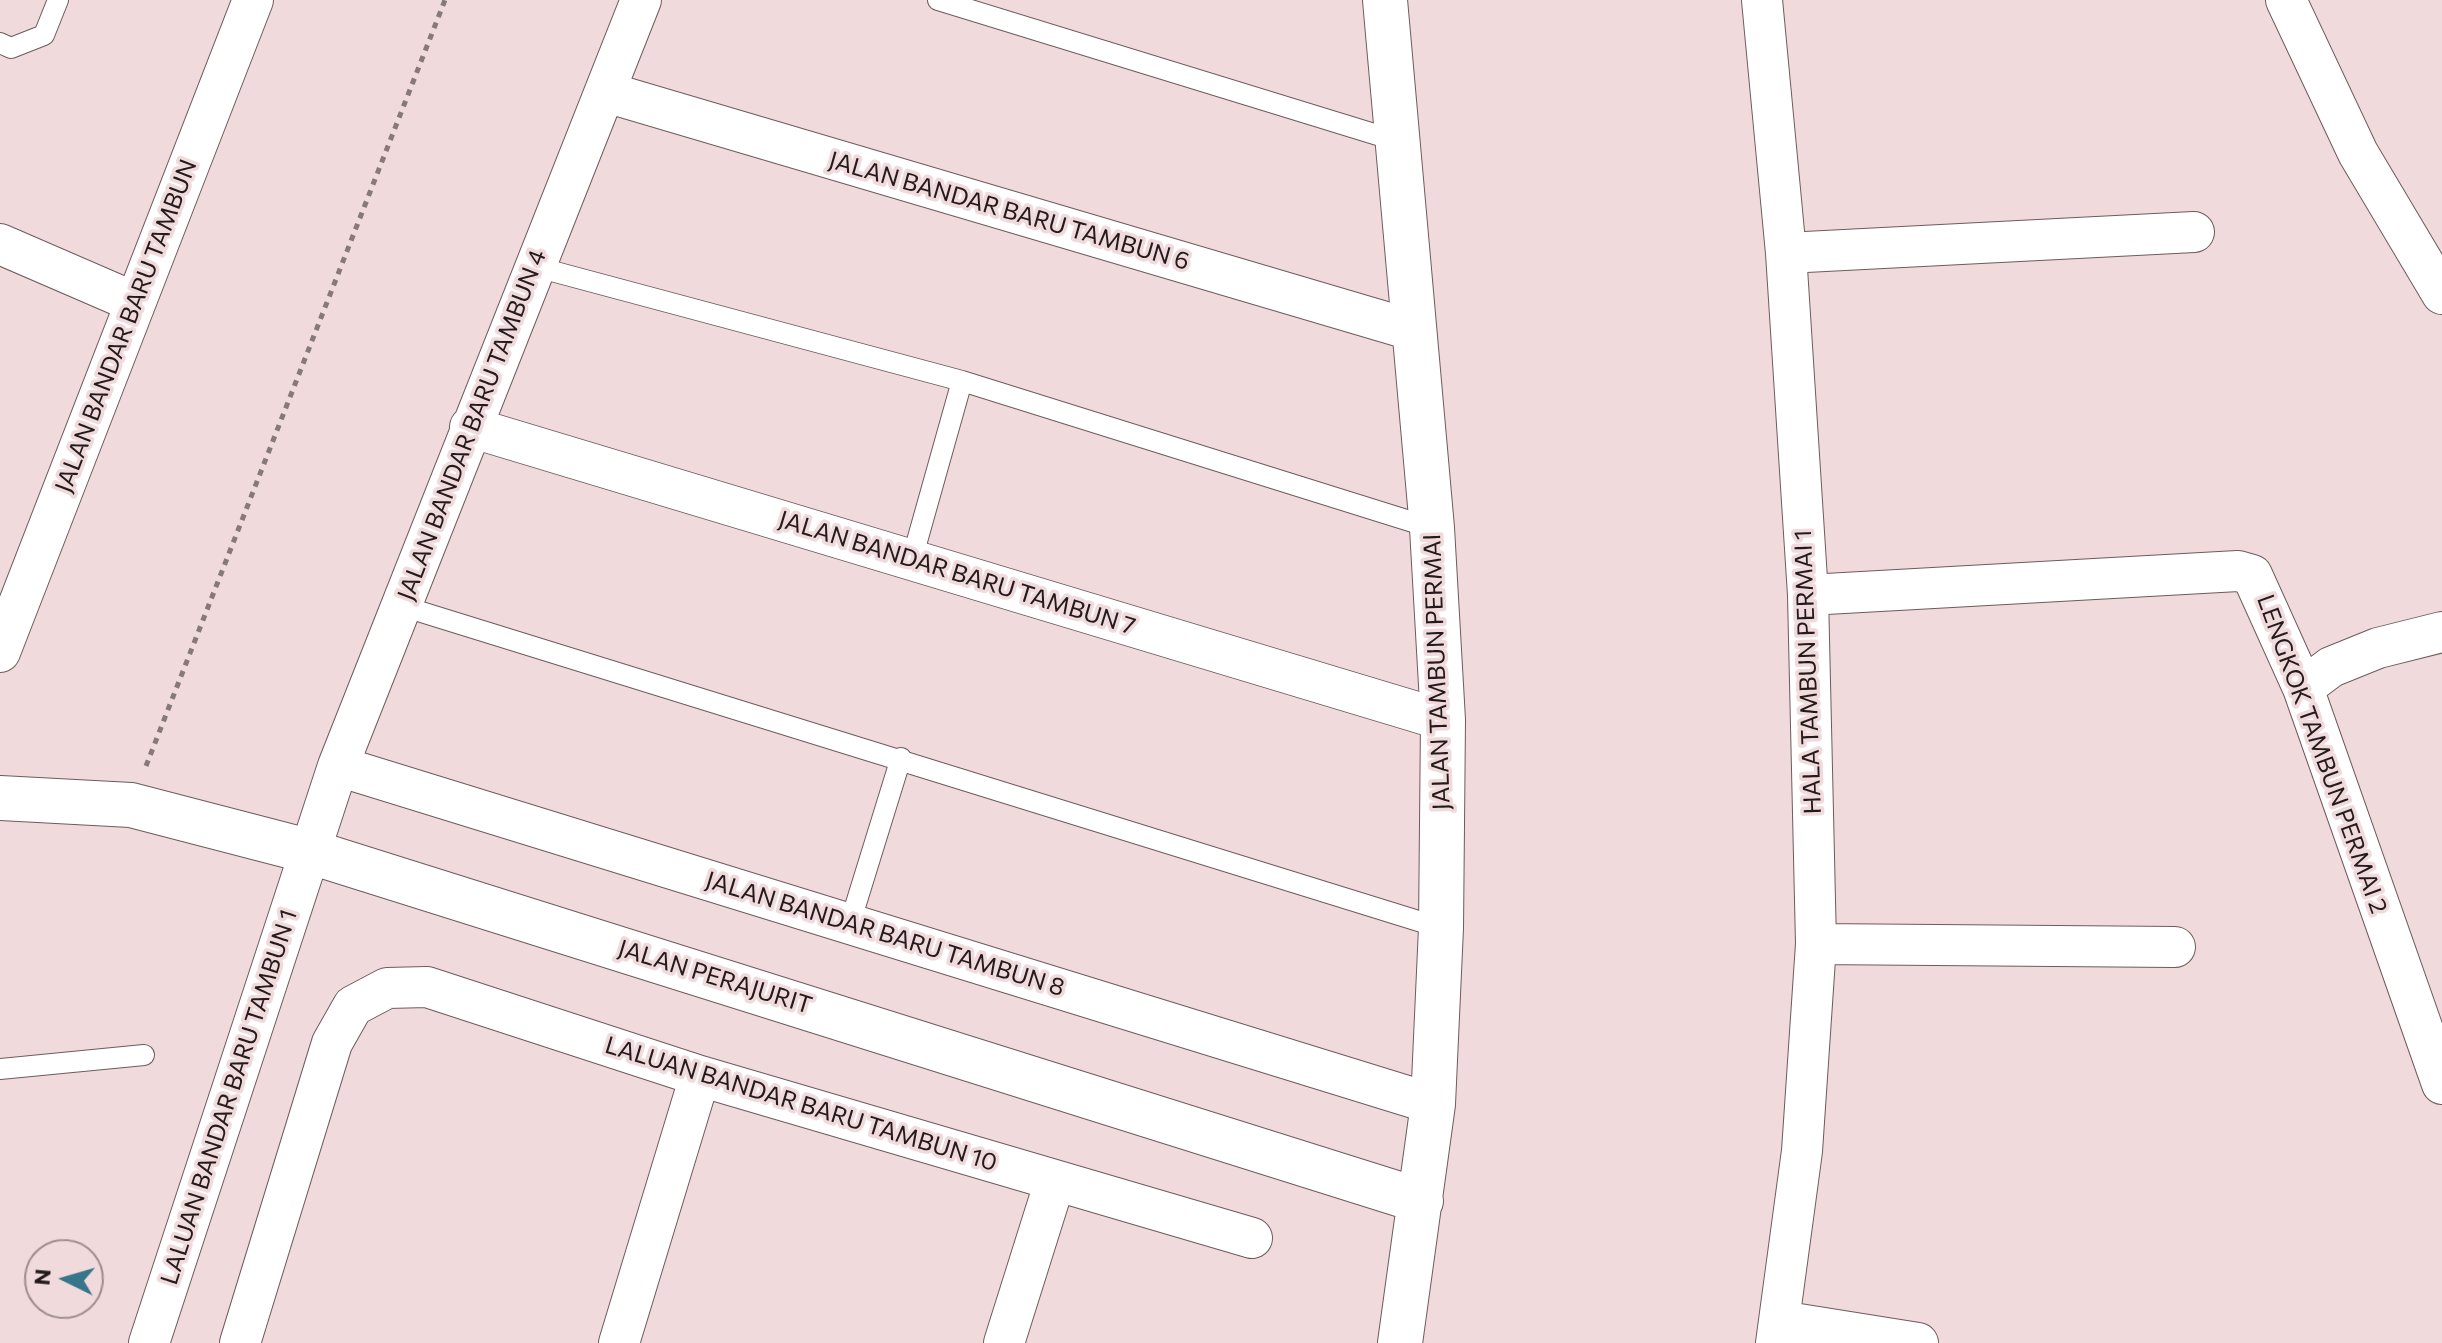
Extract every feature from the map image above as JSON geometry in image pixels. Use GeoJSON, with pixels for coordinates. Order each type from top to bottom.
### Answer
{"type":"FeatureCollection","features":[{"type":"Feature","properties":{"kind":"street","name":"JALAN BANDAR BARU TAMBUN"},"geometry":{"type":"LineString","coordinates":[[0,652],[253,0]]}},
{"type":"Feature","properties":{"kind":"street","name":"JALAN BANDAR BARU TAMBUN 4"},"geometry":{"type":"LineString","coordinates":[[308,851],[338,766],[533,266],[641,0]]}},
{"type":"Feature","properties":{"kind":"street","name":"JALAN TAMBUN PERMAI"},"geometry":{"type":"LineString","coordinates":[[1385,0],[1432,528],[1443,720],[1441,928],[1433,1104],[1400,1343]]}},
{"type":"Feature","properties":{"kind":"street","name":"HALA TAMBUN PERMAI 1"},"geometry":{"type":"LineString","coordinates":[[1762,0],[1786,253],[1808,595],[1816,944],[1802,1151],[1778,1332]]}},
{"type":"Feature","properties":{"kind":"street"},"geometry":{"type":"LineString","coordinates":[[2286,0],[2358,153],[2442,294]]}},
{"type":"Feature","properties":{"kind":"street","name":"JALAN BANDAR BARU TAMBUN 6"},"geometry":{"type":"LineString","coordinates":[[606,92],[1412,330]]}},
{"type":"Feature","properties":{"kind":"street"},"geometry":{"type":"LineString","coordinates":[[1786,253],[2194,232]]}},
{"type":"Feature","properties":{"kind":"street"},"geometry":{"type":"LineString","coordinates":[[0,244],[134,302]]}},
{"type":"Feature","properties":{"kind":"street","name":"JALAN BANDAR BARU TAMBUN 7"},"geometry":{"type":"LineString","coordinates":[[470,427],[1443,720]]}},
{"type":"Feature","properties":{"kind":"street","name":"LENGKOK TAMBUN PERMAI 2"},"geometry":{"type":"LineString","coordinates":[[1808,595],[2238,571],[2252,575],[2259,584],[2303,688],[2442,1084]]}},
{"type":"Feature","properties":{"kind":"street"},"geometry":{"type":"LineString","coordinates":[[2303,688],[2331,667],[2378,648],[2442,632]]}},
{"type":"Feature","properties":{"kind":"street","name":"JALAN BANDAR BARU TAMBUN 8"},"geometry":{"type":"LineString","coordinates":[[338,766],[1433,1104]]}},
{"type":"Feature","properties":{"kind":"street","name":"JALAN PERAJURIT"},"geometry":{"type":"LineString","coordinates":[[0,798],[131,805],[308,851],[1421,1201]]}},
{"type":"Feature","properties":{"kind":"street","name":"LALUAN BANDAR BARU TAMBUN 1"},"geometry":{"type":"LineString","coordinates":[[149,1343],[308,851]]}},
{"type":"Feature","properties":{"kind":"street"},"geometry":{"type":"LineString","coordinates":[[1816,944],[2175,947]]}},
{"type":"Feature","properties":{"kind":"street","name":"LALUAN BANDAR BARU TAMBUN 10"},"geometry":{"type":"LineString","coordinates":[[240,1343],[332,1043],[353,1006],[387,988],[427,987],[700,1076],[1252,1238]]}},
{"type":"Feature","properties":{"kind":"street"},"geometry":{"type":"LineString","coordinates":[[619,1343],[700,1076]]}},
{"type":"Feature","properties":{"kind":"street"},"geometry":{"type":"LineString","coordinates":[[1004,1343],[1055,1181]]}},
{"type":"Feature","properties":{"kind":"street"},"geometry":{"type":"LineString","coordinates":[[1778,1332],[1918,1343]]}},
{"type":"Feature","properties":{"kind":"lane"},"geometry":{"type":"LineString","coordinates":[[0,43],[11,48],[44,35],[58,0]]}},
{"type":"Feature","properties":{"kind":"lane"},"geometry":{"type":"LineString","coordinates":[[938,0],[1397,141]]}},
{"type":"Feature","properties":{"kind":"lane"},"geometry":{"type":"LineString","coordinates":[[533,266],[962,381],[1432,528]]}},
{"type":"Feature","properties":{"kind":"lane"},"geometry":{"type":"LineString","coordinates":[[912,559],[962,381]]}},
{"type":"Feature","properties":{"kind":"lane"},"geometry":{"type":"LineString","coordinates":[[402,606],[901,758],[1441,928]]}},
{"type":"Feature","properties":{"kind":"lane"},"geometry":{"type":"LineString","coordinates":[[850,923],[901,758]]}},
{"type":"Feature","properties":{"kind":"lane"},"geometry":{"type":"LineString","coordinates":[[0,1069],[144,1055]]}},
{"type":"Feature","properties":{"kind":"path"},"geometry":{"type":"LineString","coordinates":[[131,805],[445,0]]}}]}
